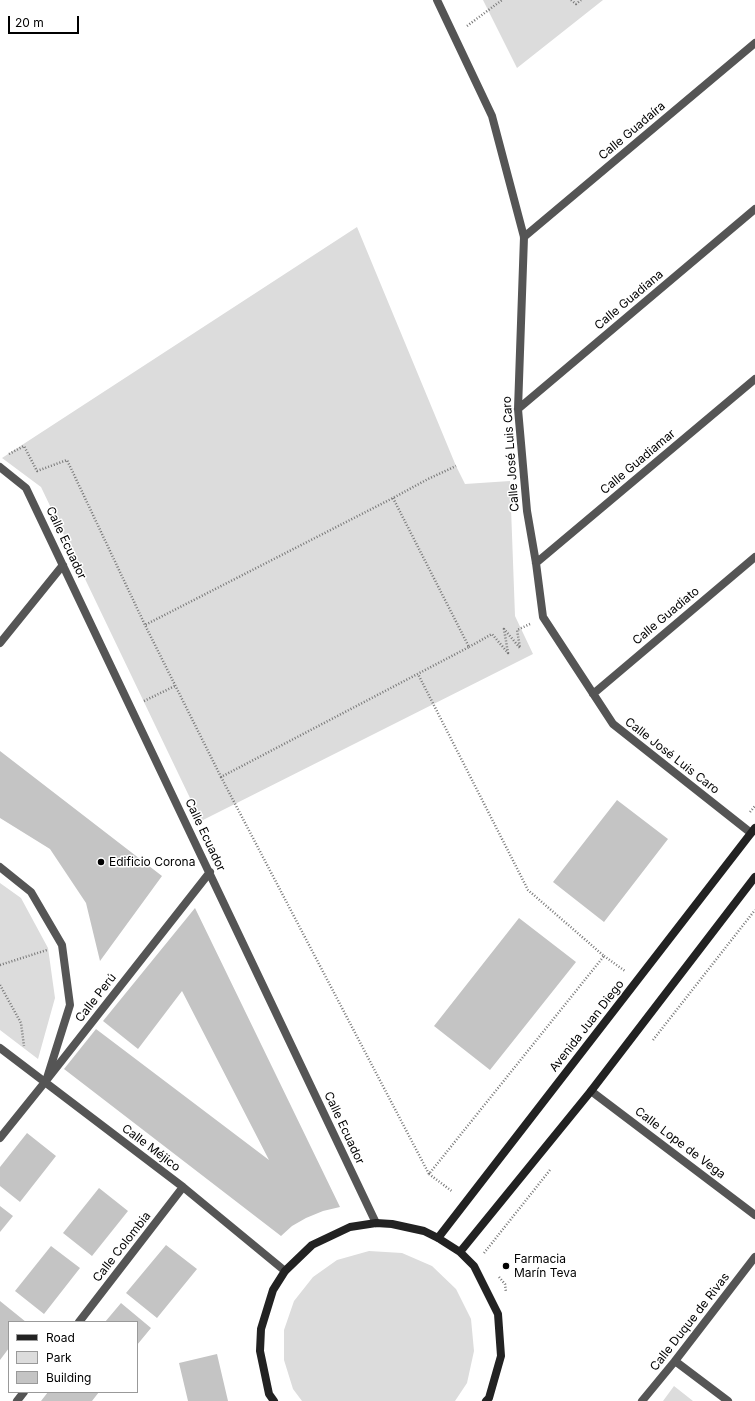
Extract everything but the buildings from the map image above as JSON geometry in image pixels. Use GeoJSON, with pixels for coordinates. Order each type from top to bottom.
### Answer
{"type":"FeatureCollection","features":[{"type":"Feature","properties":{"kind":"street","name":"Calle José Luis Caro"},"geometry":{"type":"LineString","coordinates":[[437,0],[492,116],[524,237],[518,408],[527,511],[536,563],[542,617],[612,724],[753,830]]}},
{"type":"Feature","properties":{"kind":"street","name":"Calle Guadaíra"},"geometry":{"type":"LineString","coordinates":[[524,237],[755,43]]}},
{"type":"Feature","properties":{"kind":"street","name":"Calle Guadiana"},"geometry":{"type":"LineString","coordinates":[[518,408],[755,209]]}},
{"type":"Feature","properties":{"kind":"street","name":"Calle Guadiamar"},"geometry":{"type":"LineString","coordinates":[[536,563],[755,379]]}},
{"type":"Feature","properties":{"kind":"street","name":"Calle Ecuador"},"geometry":{"type":"LineString","coordinates":[[0,467],[26,488],[376,1223]]}},
{"type":"Feature","properties":{"kind":"street","name":"Calle Guadiato"},"geometry":{"type":"LineString","coordinates":[[592,694],[755,557]]}},
{"type":"Feature","properties":{"kind":"street"},"geometry":{"type":"LineString","coordinates":[[0,643],[63,565]]}},
{"type":"Feature","properties":{"kind":"street","name":"Avenida Juan Diego"},"geometry":{"type":"LineString","coordinates":[[438,1238],[753,830]]}},
{"type":"Feature","properties":{"kind":"street"},"geometry":{"type":"LineString","coordinates":[[0,867],[31,892],[62,945],[70,1004],[45,1082]]}},
{"type":"Feature","properties":{"kind":"street","name":"Calle Perú"},"geometry":{"type":"LineString","coordinates":[[0,1138],[210,872]]}},
{"type":"Feature","properties":{"kind":"street"},"geometry":{"type":"LineString","coordinates":[[460,1252],[591,1091],[755,877]]}},
{"type":"Feature","properties":{"kind":"street","name":"Calle Méjico"},"geometry":{"type":"LineString","coordinates":[[0,1048],[183,1187],[285,1271]]}},
{"type":"Feature","properties":{"kind":"street","name":"Calle Lope de Vega"},"geometry":{"type":"LineString","coordinates":[[591,1091],[755,1214]]}},
{"type":"Feature","properties":{"kind":"street","name":"Calle Colombia"},"geometry":{"type":"LineString","coordinates":[[80,1321],[183,1187]]}},
{"type":"Feature","properties":{"kind":"street"},"geometry":{"type":"LineString","coordinates":[[274,1401],[269,1394],[260,1351],[261,1329],[273,1290],[285,1271],[312,1245],[350,1227],[376,1223],[392,1224],[424,1231],[460,1252],[474,1266],[498,1314],[501,1356],[489,1398],[486,1401]]}},
{"type":"Feature","properties":{"kind":"street","name":"Calle Duque de Rivas"},"geometry":{"type":"LineString","coordinates":[[642,1401],[675,1361],[755,1257]]}},
{"type":"Feature","properties":{"kind":"street"},"geometry":{"type":"LineString","coordinates":[[675,1361],[728,1401]]}},
{"type":"Feature","properties":{"kind":"street"},"geometry":{"type":"LineString","coordinates":[[17,1401],[23,1393]]}},
{"type":"Feature","properties":{"kind":"path"},"geometry":{"type":"LineString","coordinates":[[453,35],[502,0]]}},
{"type":"Feature","properties":{"kind":"path"},"geometry":{"type":"LineString","coordinates":[[571,0],[576,4],[581,0]]}},
{"type":"Feature","properties":{"kind":"path"},"geometry":{"type":"LineString","coordinates":[[8,455],[24,446],[37,471],[67,460],[145,625],[221,777],[429,1174],[454,1193]]}},
{"type":"Feature","properties":{"kind":"path"},"geometry":{"type":"LineString","coordinates":[[145,625],[456,466]]}},
{"type":"Feature","properties":{"kind":"path"},"geometry":{"type":"LineString","coordinates":[[393,498],[469,647]]}},
{"type":"Feature","properties":{"kind":"path"},"geometry":{"type":"LineString","coordinates":[[221,777],[492,634],[508,653],[504,629],[520,648],[517,630],[542,617]]}},
{"type":"Feature","properties":{"kind":"path"},"geometry":{"type":"LineString","coordinates":[[418,674],[528,890],[604,956],[626,972]]}},
{"type":"Feature","properties":{"kind":"path"},"geometry":{"type":"LineString","coordinates":[[156,696],[175,686]]}},
{"type":"Feature","properties":{"kind":"path"},"geometry":{"type":"LineString","coordinates":[[0,965],[62,945]]}},
{"type":"Feature","properties":{"kind":"path"},"geometry":{"type":"LineString","coordinates":[[429,1174],[604,956]]}},
{"type":"Feature","properties":{"kind":"path"},"geometry":{"type":"LineString","coordinates":[[0,985],[21,1023],[27,1068]]}},
{"type":"Feature","properties":{"kind":"green space"},"geometry":{"type":"Polygon","coordinates":[[[483,0],[603,0],[517,68],[483,0]]]}},
{"type":"Feature","properties":{"kind":"green space"},"geometry":{"type":"Polygon","coordinates":[[[357,227],[456,466],[465,484],[510,481],[515,616],[533,654],[201,821],[41,487],[2,458],[357,227]]]}},
{"type":"Feature","properties":{"kind":"green space"},"geometry":{"type":"Polygon","coordinates":[[[0,883],[21,898],[48,948],[55,998],[38,1059],[0,1030],[0,883]]]}},
{"type":"Feature","properties":{"kind":"green space"},"geometry":{"type":"Polygon","coordinates":[[[369,1251],[402,1253],[432,1266],[456,1289],[471,1319],[474,1351],[467,1383],[455,1401],[302,1401],[293,1389],[284,1360],[284,1330],[294,1301],[313,1277],[337,1260],[369,1251]]]}},
{"type":"Feature","properties":{"kind":"green space"},"geometry":{"type":"Polygon","coordinates":[[[674,1386],[693,1401],[663,1401],[674,1386]]]}},
{"type":"Feature","properties":{"kind":"place","name":"Edificio Corona"},"geometry":{"type":"Point","coordinates":[101,862]}},
{"type":"Feature","properties":{"kind":"place","name":"Farmacia Marín Teva"},"geometry":{"type":"Point","coordinates":[506,1266]}}]}
